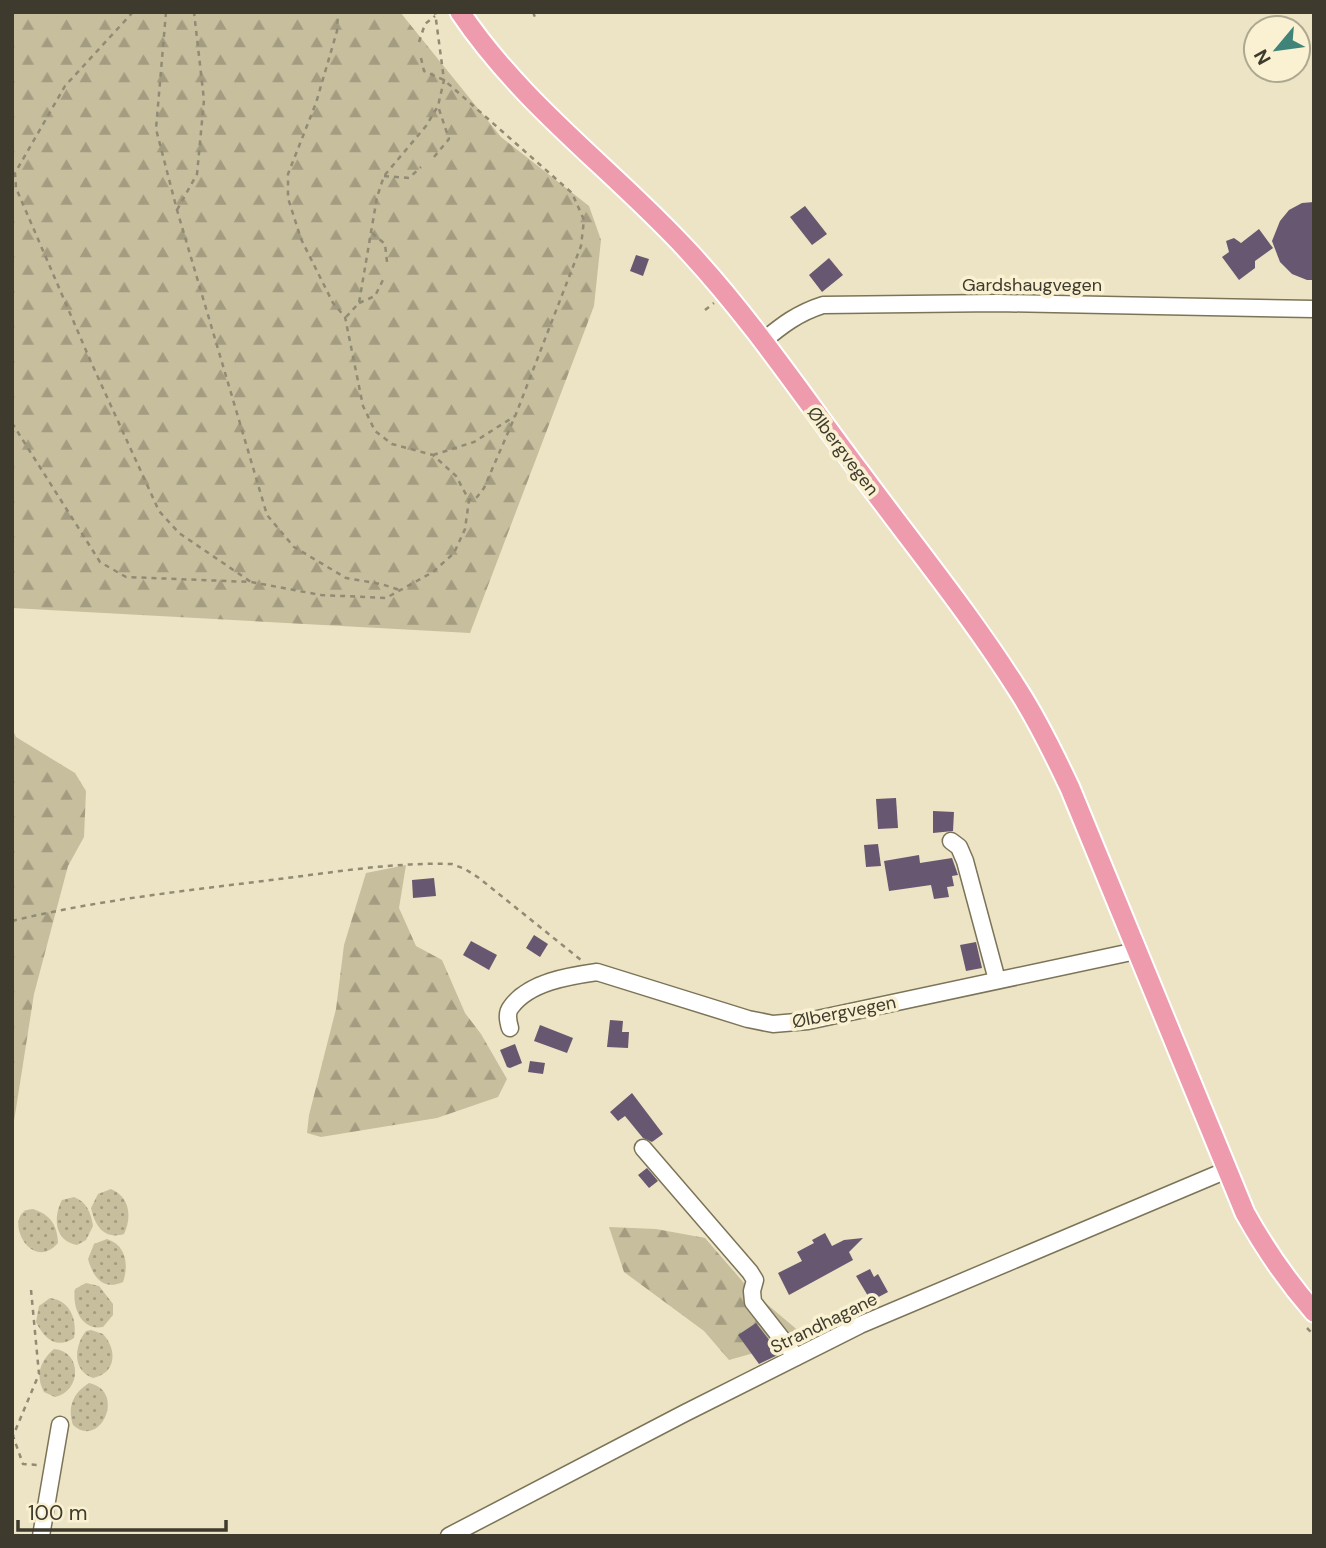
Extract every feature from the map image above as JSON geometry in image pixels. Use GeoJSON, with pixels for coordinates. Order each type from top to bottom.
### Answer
{"type":"FeatureCollection","features":[{"type":"Feature","properties":{"kind":"main road","name":"Ølbergvegen"},"geometry":{"type":"LineString","coordinates":[[460,12],[492,57],[518,87],[692,255],[762,342],[1017,689],[1046,739],[1069,788],[1245,1213],[1292,1288],[1314,1312]]}},
{"type":"Feature","properties":{"kind":"street","name":"Gardshaugvegen"},"geometry":{"type":"LineString","coordinates":[[762,342],[787,320],[822,305],[998,303],[1314,309]]}},
{"type":"Feature","properties":{"kind":"street"},"geometry":{"type":"LineString","coordinates":[[951,841],[958,846],[965,861],[997,980]]}},
{"type":"Feature","properties":{"kind":"street","name":"Ølbergvegen"},"geometry":{"type":"LineString","coordinates":[[597,972],[773,1024],[808,1021],[1136,951]]}},
{"type":"Feature","properties":{"kind":"street"},"geometry":{"type":"LineString","coordinates":[[510,1028],[507,1015],[510,1007],[532,990],[568,977],[597,972]]}},
{"type":"Feature","properties":{"kind":"street"},"geometry":{"type":"LineString","coordinates":[[643,1148],[750,1272],[755,1280],[752,1302],[796,1357]]}},
{"type":"Feature","properties":{"kind":"street","name":"Strandhagane"},"geometry":{"type":"LineString","coordinates":[[449,1536],[860,1325],[1227,1170]]}},
{"type":"Feature","properties":{"kind":"street"},"geometry":{"type":"LineString","coordinates":[[41,1536],[60,1425]]}},
{"type":"Feature","properties":{"kind":"path"},"geometry":{"type":"LineString","coordinates":[[133,12],[65,86],[15,173],[16,188],[159,511],[179,533],[251,582]]}},
{"type":"Feature","properties":{"kind":"path"},"geometry":{"type":"LineString","coordinates":[[166,12],[156,129],[177,210],[267,515],[294,547],[346,578],[403,591]]}},
{"type":"Feature","properties":{"kind":"path"},"geometry":{"type":"LineString","coordinates":[[177,210],[197,174],[204,100],[194,12]]}},
{"type":"Feature","properties":{"kind":"path"},"geometry":{"type":"LineString","coordinates":[[12,423],[100,562],[126,577],[251,582],[321,595],[386,598],[403,591],[433,572],[454,553],[466,529],[469,500],[456,476],[433,455],[392,444],[375,431],[363,406],[345,317],[333,303],[301,239],[288,198],[288,174],[316,103],[337,31],[338,12]]}},
{"type":"Feature","properties":{"kind":"path"},"geometry":{"type":"LineString","coordinates":[[533,12],[536,20]]}},
{"type":"Feature","properties":{"kind":"path"},"geometry":{"type":"LineString","coordinates":[[359,303],[377,197],[384,176],[426,126],[438,106],[444,80],[435,14]]}},
{"type":"Feature","properties":{"kind":"path"},"geometry":{"type":"LineString","coordinates":[[419,42],[425,24],[435,14]]}},
{"type":"Feature","properties":{"kind":"path"},"geometry":{"type":"LineString","coordinates":[[421,58],[424,71],[444,80],[572,193],[584,220],[581,246],[516,414],[484,488],[477,497],[469,500]]}},
{"type":"Feature","properties":{"kind":"path"},"geometry":{"type":"LineString","coordinates":[[434,157],[449,139],[438,106]]}},
{"type":"Feature","properties":{"kind":"path"},"geometry":{"type":"LineString","coordinates":[[384,176],[409,178],[421,167]]}},
{"type":"Feature","properties":{"kind":"path"},"geometry":{"type":"LineString","coordinates":[[371,232],[385,244],[387,262]]}},
{"type":"Feature","properties":{"kind":"path"},"geometry":{"type":"LineString","coordinates":[[345,317],[359,303],[375,296],[384,278]]}},
{"type":"Feature","properties":{"kind":"path"},"geometry":{"type":"LineString","coordinates":[[433,455],[474,442],[516,414]]}},
{"type":"Feature","properties":{"kind":"path"},"geometry":{"type":"LineString","coordinates":[[12,921],[165,893],[366,868],[452,864],[479,878],[597,972]]}},
{"type":"Feature","properties":{"kind":"path"},"geometry":{"type":"LineString","coordinates":[[31,1290],[39,1374],[13,1436],[23,1464],[52,1466]]}},
{"type":"Feature","properties":{"kind":"green space"},"geometry":{"type":"Polygon","coordinates":[[[12,12],[400,12],[501,137],[589,206],[601,240],[594,306],[470,633],[12,608],[12,12]]]}},
{"type":"Feature","properties":{"kind":"green space"},"geometry":{"type":"Polygon","coordinates":[[[12,728],[16,737],[75,773],[86,791],[84,837],[68,866],[34,994],[12,1134],[12,728]]]}},
{"type":"Feature","properties":{"kind":"green space"},"geometry":{"type":"Polygon","coordinates":[[[406,865],[399,908],[416,946],[442,960],[465,1013],[481,1034],[507,1079],[498,1097],[437,1118],[321,1137],[307,1133],[309,1115],[336,1009],[344,945],[366,873],[406,865]]]}},
{"type":"Feature","properties":{"kind":"green space"},"geometry":{"type":"Polygon","coordinates":[[[111,1189],[122,1197],[128,1208],[124,1234],[106,1233],[98,1226],[93,1215],[91,1208],[98,1194],[111,1189]]]}},
{"type":"Feature","properties":{"kind":"green space"},"geometry":{"type":"Polygon","coordinates":[[[74,1197],[88,1208],[93,1226],[86,1240],[77,1245],[64,1239],[57,1227],[57,1214],[62,1200],[74,1197]]]}},
{"type":"Feature","properties":{"kind":"green space"},"geometry":{"type":"Polygon","coordinates":[[[33,1209],[49,1218],[56,1231],[58,1243],[47,1251],[37,1252],[22,1239],[19,1219],[23,1212],[33,1209]]]}},
{"type":"Feature","properties":{"kind":"green space"},"geometry":{"type":"Polygon","coordinates":[[[609,1227],[656,1229],[705,1238],[750,1290],[807,1338],[729,1360],[704,1331],[624,1272],[609,1227]]]}},
{"type":"Feature","properties":{"kind":"green space"},"geometry":{"type":"Polygon","coordinates":[[[107,1239],[122,1251],[126,1263],[123,1282],[110,1285],[96,1277],[88,1259],[94,1244],[107,1239]]]}},
{"type":"Feature","properties":{"kind":"green space"},"geometry":{"type":"Polygon","coordinates":[[[86,1283],[99,1286],[113,1304],[113,1315],[103,1327],[89,1325],[77,1310],[75,1289],[86,1283]]]}},
{"type":"Feature","properties":{"kind":"green space"},"geometry":{"type":"Polygon","coordinates":[[[50,1298],[63,1303],[71,1312],[74,1338],[62,1343],[51,1340],[36,1322],[39,1306],[50,1298]]]}},
{"type":"Feature","properties":{"kind":"green space"},"geometry":{"type":"Polygon","coordinates":[[[86,1331],[103,1334],[112,1353],[107,1371],[93,1378],[81,1370],[77,1358],[82,1337],[86,1331]]]}},
{"type":"Feature","properties":{"kind":"green space"},"geometry":{"type":"Polygon","coordinates":[[[54,1349],[63,1351],[70,1357],[75,1372],[70,1387],[55,1397],[44,1392],[40,1380],[42,1363],[54,1349]]]}},
{"type":"Feature","properties":{"kind":"green space"},"geometry":{"type":"Polygon","coordinates":[[[89,1383],[100,1388],[106,1396],[108,1406],[100,1425],[83,1431],[73,1425],[71,1406],[75,1396],[89,1383]]]}},
{"type":"Feature","properties":{"kind":"building"},"geometry":{"type":"Polygon","coordinates":[[[1314,202],[1314,280],[1307,280],[1292,274],[1280,262],[1272,241],[1280,221],[1289,210],[1302,203],[1314,202]]]}},
{"type":"Feature","properties":{"kind":"building"},"geometry":{"type":"Polygon","coordinates":[[[805,206],[827,234],[812,245],[790,217],[805,206]]]}},
{"type":"Feature","properties":{"kind":"building"},"geometry":{"type":"Polygon","coordinates":[[[1259,229],[1273,248],[1255,261],[1255,268],[1239,280],[1222,257],[1229,252],[1226,241],[1234,238],[1241,243],[1259,229]]]}},
{"type":"Feature","properties":{"kind":"building"},"geometry":{"type":"Polygon","coordinates":[[[636,255],[649,259],[643,276],[630,271],[636,255]]]}},
{"type":"Feature","properties":{"kind":"building"},"geometry":{"type":"Polygon","coordinates":[[[829,258],[843,275],[822,292],[809,275],[829,258]]]}},
{"type":"Feature","properties":{"kind":"building"},"geometry":{"type":"Polygon","coordinates":[[[896,798],[898,828],[878,829],[876,799],[896,798]]]}},
{"type":"Feature","properties":{"kind":"building"},"geometry":{"type":"Polygon","coordinates":[[[933,811],[954,812],[953,831],[933,833],[933,811]]]}},
{"type":"Feature","properties":{"kind":"building"},"geometry":{"type":"Polygon","coordinates":[[[878,844],[881,866],[866,867],[864,845],[878,844]]]}},
{"type":"Feature","properties":{"kind":"building"},"geometry":{"type":"Polygon","coordinates":[[[919,855],[920,863],[952,858],[958,875],[952,876],[954,886],[947,887],[949,897],[934,899],[931,885],[889,891],[884,861],[919,855]]]}},
{"type":"Feature","properties":{"kind":"building"},"geometry":{"type":"Polygon","coordinates":[[[434,878],[436,896],[413,898],[412,880],[434,878]]]}},
{"type":"Feature","properties":{"kind":"building"},"geometry":{"type":"Polygon","coordinates":[[[534,935],[548,944],[540,957],[526,948],[534,935]]]}},
{"type":"Feature","properties":{"kind":"building"},"geometry":{"type":"Polygon","coordinates":[[[471,941],[497,955],[489,970],[463,955],[471,941]]]}},
{"type":"Feature","properties":{"kind":"building"},"geometry":{"type":"Polygon","coordinates":[[[976,942],[982,968],[966,971],[960,945],[976,942]]]}},
{"type":"Feature","properties":{"kind":"building"},"geometry":{"type":"Polygon","coordinates":[[[610,1020],[623,1021],[622,1032],[629,1032],[628,1048],[607,1047],[610,1020]]]}},
{"type":"Feature","properties":{"kind":"building"},"geometry":{"type":"Polygon","coordinates":[[[540,1025],[573,1038],[567,1053],[534,1041],[540,1025]]]}},
{"type":"Feature","properties":{"kind":"building"},"geometry":{"type":"Polygon","coordinates":[[[515,1044],[522,1063],[510,1068],[507,1067],[500,1050],[515,1044]]]}},
{"type":"Feature","properties":{"kind":"building"},"geometry":{"type":"Polygon","coordinates":[[[530,1061],[545,1063],[543,1074],[528,1072],[530,1061]]]}},
{"type":"Feature","properties":{"kind":"building"},"geometry":{"type":"Polygon","coordinates":[[[632,1093],[663,1134],[652,1142],[643,1138],[625,1116],[618,1121],[610,1112],[632,1093]]]}},
{"type":"Feature","properties":{"kind":"building"},"geometry":{"type":"Polygon","coordinates":[[[647,1168],[658,1181],[649,1188],[638,1175],[647,1168]]]}},
{"type":"Feature","properties":{"kind":"building"},"geometry":{"type":"Polygon","coordinates":[[[825,1233],[832,1246],[844,1240],[863,1238],[849,1252],[853,1260],[789,1295],[778,1273],[802,1261],[797,1252],[825,1233]]]}},
{"type":"Feature","properties":{"kind":"building"},"geometry":{"type":"Polygon","coordinates":[[[870,1269],[874,1277],[878,1274],[888,1292],[871,1301],[856,1276],[870,1269]]]}},
{"type":"Feature","properties":{"kind":"building"},"geometry":{"type":"Polygon","coordinates":[[[831,1314],[837,1325],[822,1332],[817,1321],[831,1314]]]}},
{"type":"Feature","properties":{"kind":"building"},"geometry":{"type":"Polygon","coordinates":[[[756,1323],[780,1354],[759,1364],[738,1335],[756,1323]]]}}]}
